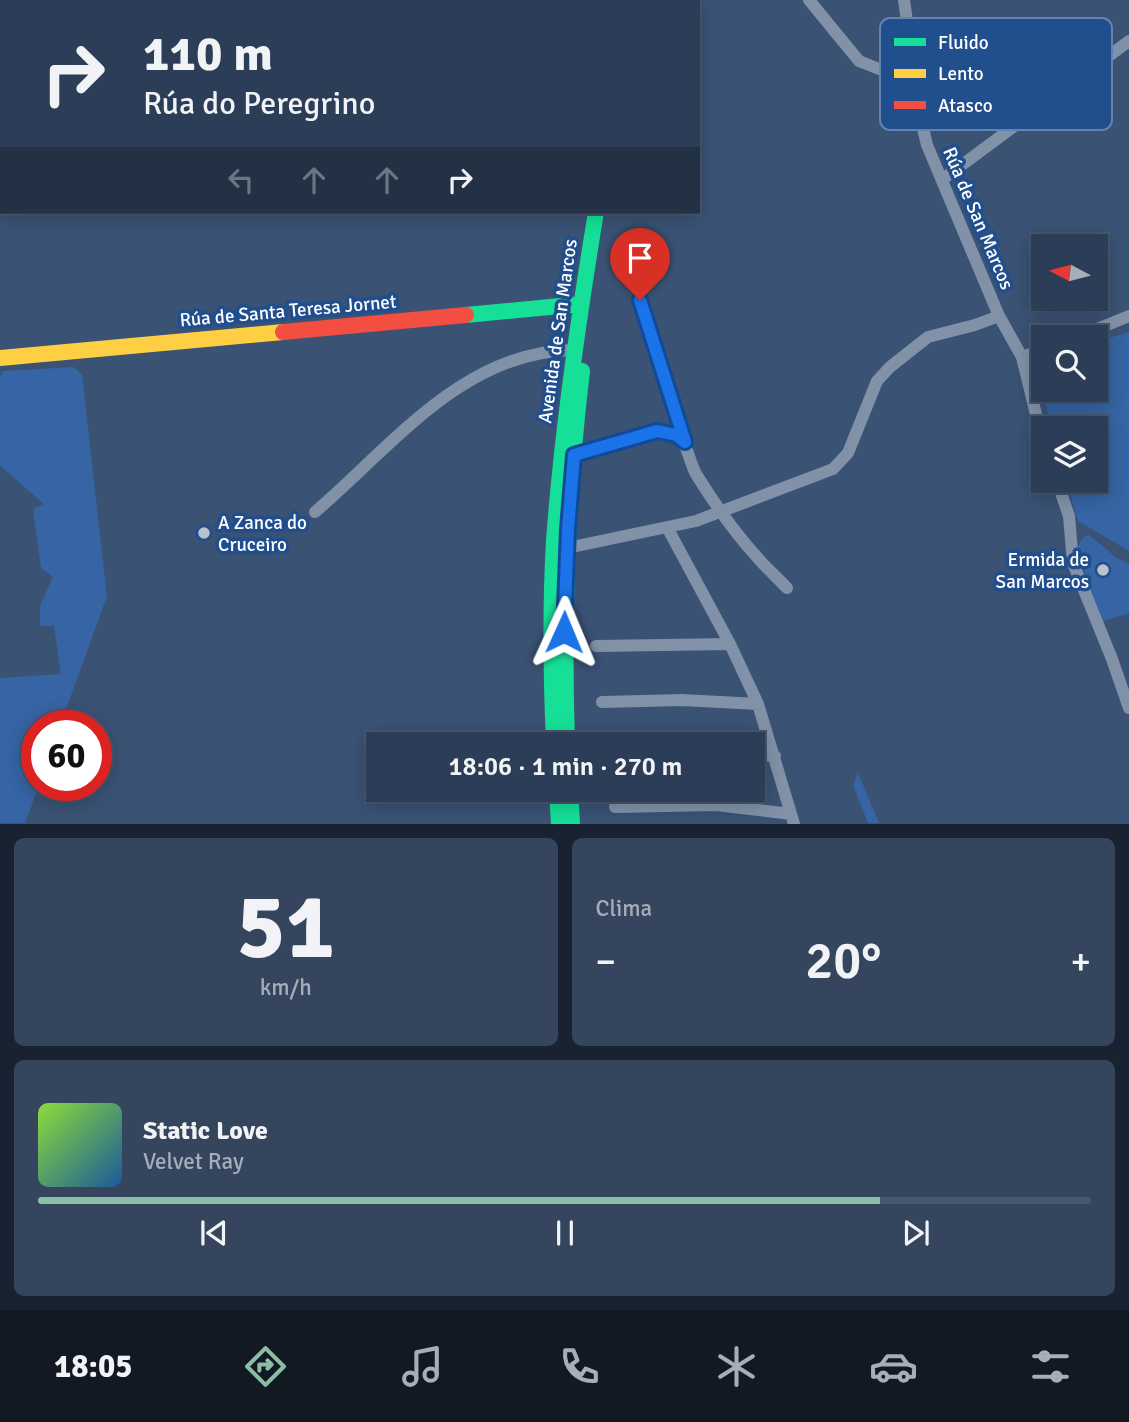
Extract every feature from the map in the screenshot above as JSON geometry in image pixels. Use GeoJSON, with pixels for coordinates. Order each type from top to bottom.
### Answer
{"type":"FeatureCollection","features":[{"type":"Feature","properties":{"kind":"main road","name":"Avenida de San Marcos"},"geometry":{"type":"LineString","coordinates":[[565,461],[573,350],[596,214]]}},
{"type":"Feature","properties":{"kind":"main road","name":"Avenida de San Marcos"},"geometry":{"type":"LineString","coordinates":[[565,461],[580,389],[605,214]]}},
{"type":"Feature","properties":{"kind":"main road"},"geometry":{"type":"LineString","coordinates":[[580,389],[577,367],[584,315],[580,303],[587,296],[605,214]]}},
{"type":"Feature","properties":{"kind":"main road","name":"Rúa de Santa Teresa Jornet"},"geometry":{"type":"LineString","coordinates":[[0,358],[580,303]]}},
{"type":"Feature","properties":{"kind":"main road"},"geometry":{"type":"LineString","coordinates":[[565,461],[568,529],[575,547],[565,582],[567,732]]}},
{"type":"Feature","properties":{"kind":"main road"},"geometry":{"type":"LineString","coordinates":[[565,461],[560,541],[575,547]]}},
{"type":"Feature","properties":{"kind":"main road"},"geometry":{"type":"LineString","coordinates":[[554,732],[552,622],[565,461]]}},
{"type":"Feature","properties":{"kind":"main road"},"geometry":{"type":"LineString","coordinates":[[552,622],[558,592],[560,557],[575,547]]}},
{"type":"Feature","properties":{"kind":"main road"},"geometry":{"type":"LineString","coordinates":[[558,802],[559,824]]}},
{"type":"Feature","properties":{"kind":"main road"},"geometry":{"type":"LineString","coordinates":[[571,802],[572,824]]}},
{"type":"Feature","properties":{"kind":"street"},"geometry":{"type":"LineString","coordinates":[[809,0],[859,61],[880,70]]}},
{"type":"Feature","properties":{"kind":"street","name":"Rúa de San Marcos"},"geometry":{"type":"LineString","coordinates":[[904,0],[907,18]]}},
{"type":"Feature","properties":{"kind":"street"},"geometry":{"type":"LineString","coordinates":[[1112,54],[1129,41]]}},
{"type":"Feature","properties":{"kind":"street","name":"Rúa de San Marcos"},"geometry":{"type":"LineString","coordinates":[[923,130],[927,145],[999,316],[1021,357],[1036,416]]}},
{"type":"Feature","properties":{"kind":"street"},"geometry":{"type":"LineString","coordinates":[[943,179],[1009,130]]}},
{"type":"Feature","properties":{"kind":"street"},"geometry":{"type":"LineString","coordinates":[[640,300],[694,470],[719,512],[787,588]]}},
{"type":"Feature","properties":{"kind":"street"},"geometry":{"type":"LineString","coordinates":[[575,547],[696,521],[833,469],[848,453],[877,381],[890,367],[928,337],[999,316]]}},
{"type":"Feature","properties":{"kind":"street"},"geometry":{"type":"LineString","coordinates":[[1107,325],[1129,316]]}},
{"type":"Feature","properties":{"kind":"street"},"geometry":{"type":"LineString","coordinates":[[315,512],[426,410],[468,382],[511,359],[548,350],[573,350]]}},
{"type":"Feature","properties":{"kind":"street"},"geometry":{"type":"LineString","coordinates":[[1021,357],[1031,353]]}},
{"type":"Feature","properties":{"kind":"street"},"geometry":{"type":"LineString","coordinates":[[565,461],[657,431],[676,435],[685,442]]}},
{"type":"Feature","properties":{"kind":"street"},"geometry":{"type":"LineString","coordinates":[[1061,493],[1069,516],[1073,563],[1129,708]]}},
{"type":"Feature","properties":{"kind":"street"},"geometry":{"type":"LineString","coordinates":[[615,807],[716,805],[793,819],[758,704],[730,644],[668,528]]}},
{"type":"Feature","properties":{"kind":"street"},"geometry":{"type":"LineString","coordinates":[[596,646],[730,644]]}},
{"type":"Feature","properties":{"kind":"street"},"geometry":{"type":"LineString","coordinates":[[602,702],[682,700],[758,704]]}},
{"type":"Feature","properties":{"kind":"street"},"geometry":{"type":"LineString","coordinates":[[765,755],[775,756]]}},
{"type":"Feature","properties":{"kind":"shaded area"},"geometry":{"type":"Polygon","coordinates":[[[1129,332],[1129,551],[1078,521],[1070,493],[1108,493],[1108,416],[1049,416],[1045,402],[1108,402],[1108,338],[1129,332]]]}},
{"type":"Feature","properties":{"kind":"shaded area"},"geometry":{"type":"Polygon","coordinates":[[[74,367],[82,375],[107,596],[66,710],[21,710],[21,801],[33,801],[25,823],[0,823],[0,678],[61,674],[54,626],[40,626],[40,606],[53,577],[41,568],[33,509],[44,504],[0,466],[0,376],[3,371],[74,367]]]}},
{"type":"Feature","properties":{"kind":"shaded area"},"geometry":{"type":"Polygon","coordinates":[[[1089,535],[1117,558],[1129,564],[1129,613],[1100,622],[1077,548],[1083,537],[1089,535]]]}},
{"type":"Feature","properties":{"kind":"shaded area"},"geometry":{"type":"Polygon","coordinates":[[[858,773],[879,823],[868,823],[853,785],[858,773]]]}},
{"type":"Feature","properties":{"kind":"traffic: fast"},"geometry":{"type":"LineString","coordinates":[[554,732],[551,642],[554,541],[571,376],[596,214]]}},
{"type":"Feature","properties":{"kind":"traffic: fast"},"geometry":{"type":"LineString","coordinates":[[466,315],[581,304]]}},
{"type":"Feature","properties":{"kind":"traffic: fast"},"geometry":{"type":"LineString","coordinates":[[567,732],[567,557],[582,371]]}},
{"type":"Feature","properties":{"kind":"traffic: fast"},"geometry":{"type":"LineString","coordinates":[[558,802],[559,824]]}},
{"type":"Feature","properties":{"kind":"traffic: fast"},"geometry":{"type":"LineString","coordinates":[[571,802],[572,824]]}},
{"type":"Feature","properties":{"kind":"traffic: slow"},"geometry":{"type":"LineString","coordinates":[[0,358],[283,332]]}},
{"type":"Feature","properties":{"kind":"traffic: jam"},"geometry":{"type":"LineString","coordinates":[[283,332],[466,315]]}},
{"type":"Feature","properties":{"kind":"place","name":"A Zanca do Cruceiro"},"geometry":{"type":"Point","coordinates":[204,533]}},
{"type":"Feature","properties":{"kind":"place","name":"Ermida de San Marcos"},"geometry":{"type":"Point","coordinates":[1103,570]}},
{"type":"Feature","properties":{"kind":"route"},"geometry":{"type":"LineString","coordinates":[[564,632],[574,455],[657,431],[667,431],[685,442],[640,300]]}}]}
